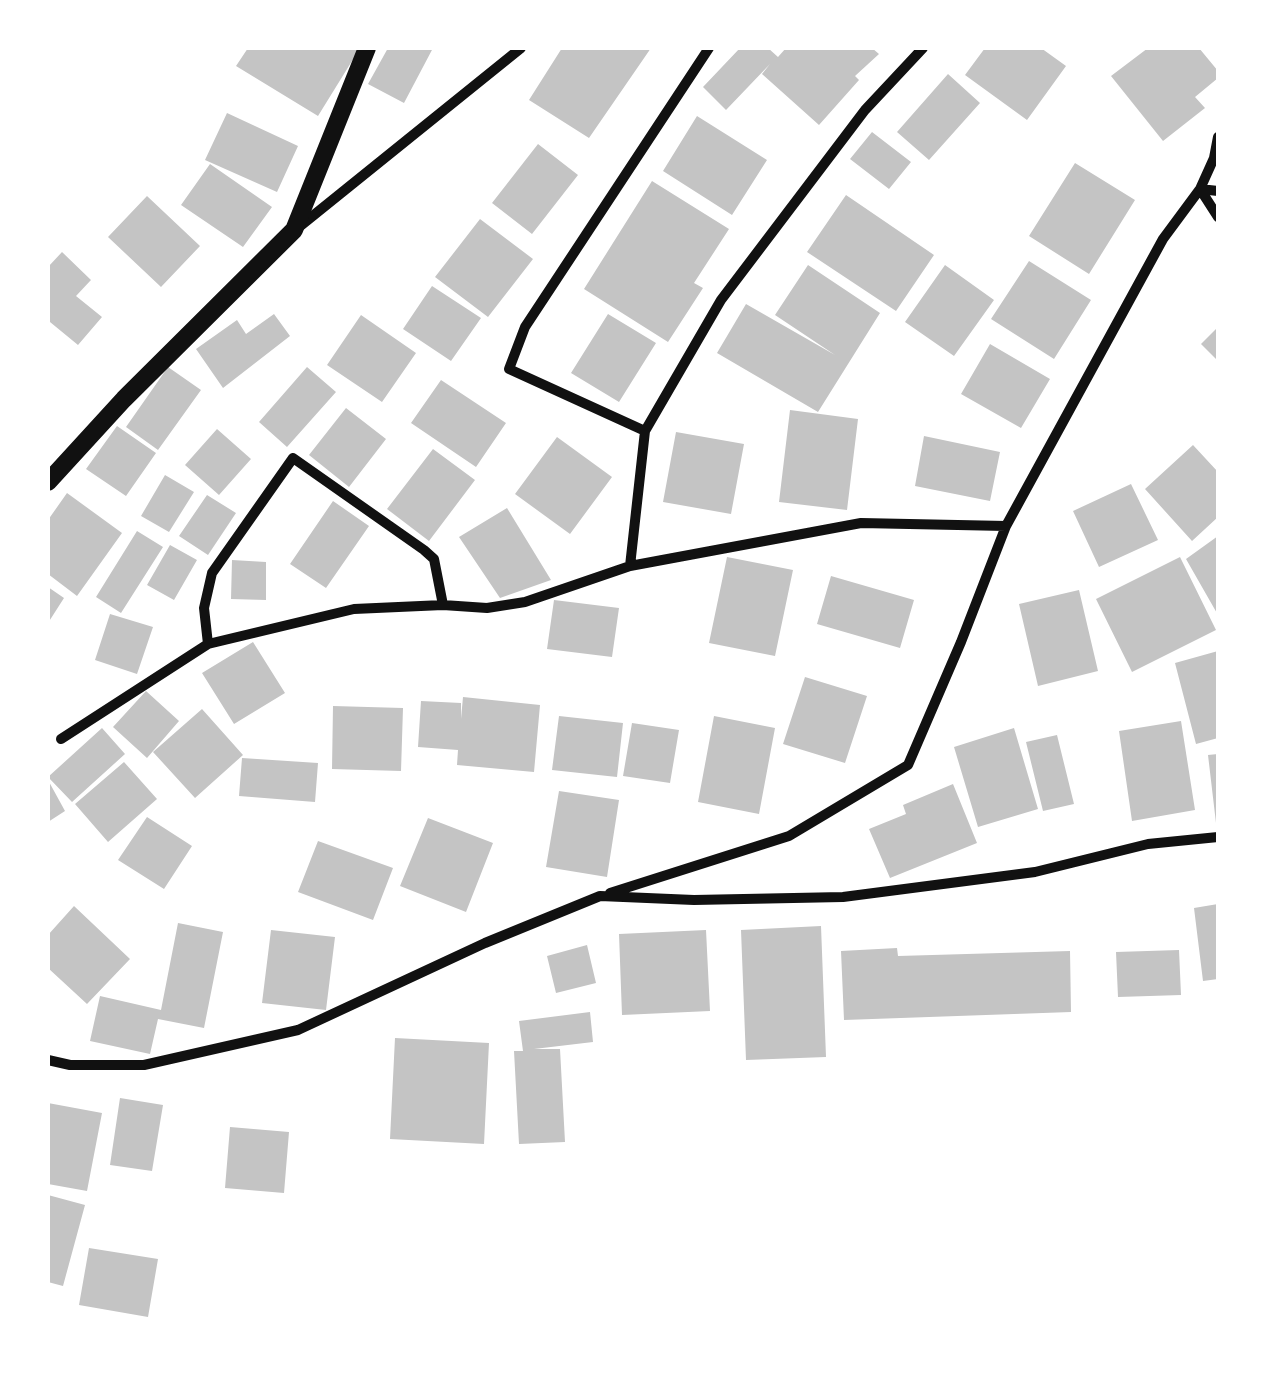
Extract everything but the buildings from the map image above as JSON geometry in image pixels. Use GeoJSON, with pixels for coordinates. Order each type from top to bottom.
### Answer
{"type":"FeatureCollection","features":[{"type":"Feature","properties":{"kind":"street"},"geometry":{"type":"LineString","coordinates":[[294,230],[367,48]]}},
{"type":"Feature","properties":{"kind":"street"},"geometry":{"type":"LineString","coordinates":[[48,482],[124,399],[294,230],[521,48]]}},
{"type":"Feature","properties":{"kind":"street"},"geometry":{"type":"LineString","coordinates":[[645,431],[509,369],[525,327],[709,48]]}},
{"type":"Feature","properties":{"kind":"street"},"geometry":{"type":"LineString","coordinates":[[630,566],[645,431],[742,271],[865,110],[924,48]]}},
{"type":"Feature","properties":{"kind":"street"},"geometry":{"type":"LineString","coordinates":[[48,1060],[70,1065],[144,1065],[298,1030],[600,896],[789,836],[908,765],[1006,526],[1163,239],[1200,189],[1214,158],[1218,137]]}},
{"type":"Feature","properties":{"kind":"street"},"geometry":{"type":"LineString","coordinates":[[1200,189],[1218,191]]}},
{"type":"Feature","properties":{"kind":"street"},"geometry":{"type":"LineString","coordinates":[[1200,189],[1218,217]]}},
{"type":"Feature","properties":{"kind":"street"},"geometry":{"type":"LineString","coordinates":[[208,644],[204,608],[212,572],[292,458],[424,550],[434,560],[443,605]]}},
{"type":"Feature","properties":{"kind":"street"},"geometry":{"type":"LineString","coordinates":[[61,739],[208,644],[354,609],[443,605],[487,608],[525,602],[630,566],[861,523],[1006,526]]}},
{"type":"Feature","properties":{"kind":"street"},"geometry":{"type":"LineString","coordinates":[[600,896],[694,900],[842,897],[1035,872],[1148,844],[1218,837]]}}]}
